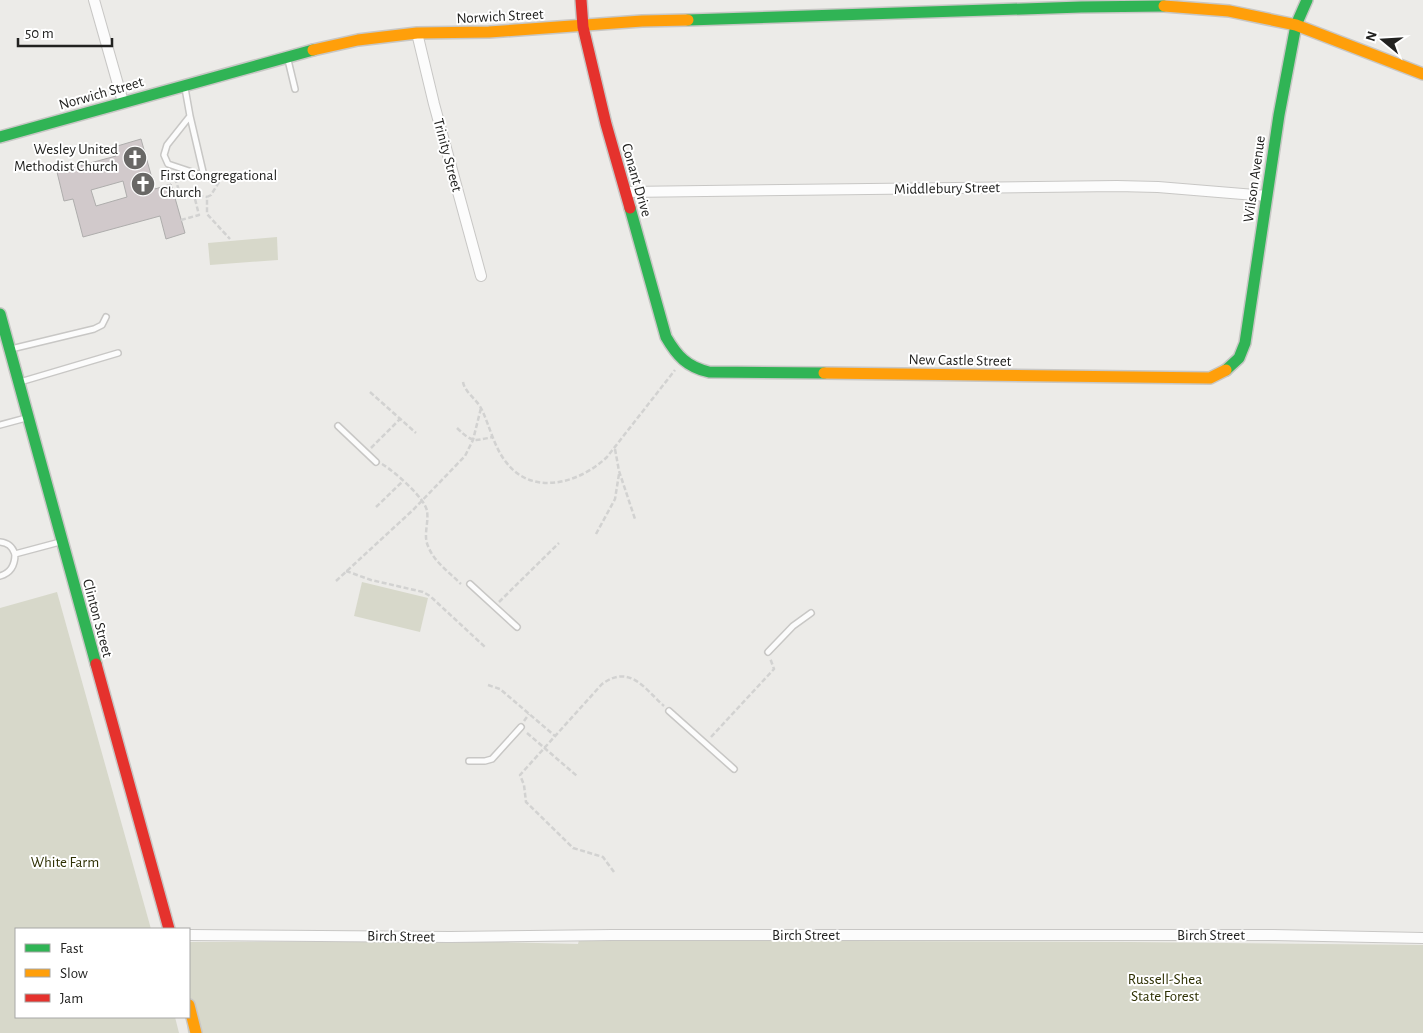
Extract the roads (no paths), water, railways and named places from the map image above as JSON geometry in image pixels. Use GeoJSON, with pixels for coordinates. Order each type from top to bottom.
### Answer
{"type":"FeatureCollection","features":[{"type":"Feature","properties":{"kind":"street"},"geometry":{"type":"LineString","coordinates":[[94,0],[123,102]]}},
{"type":"Feature","properties":{"kind":"street","name":"Conant Drive"},"geometry":{"type":"LineString","coordinates":[[581,0],[583,26],[606,124],[666,337],[682,362]]}},
{"type":"Feature","properties":{"kind":"street","name":"Wilson Avenue"},"geometry":{"type":"LineString","coordinates":[[1235,363],[1244,351],[1248,332],[1279,114],[1296,25],[1307,0]]}},
{"type":"Feature","properties":{"kind":"street","name":"Norwich Street"},"geometry":{"type":"LineString","coordinates":[[0,137],[288,57],[358,40],[417,34],[489,32],[662,21],[1081,6],[1168,6],[1229,11],[1296,25],[1423,74]]}},
{"type":"Feature","properties":{"kind":"street","name":"Trinity Street"},"geometry":{"type":"LineString","coordinates":[[417,34],[481,276]]}},
{"type":"Feature","properties":{"kind":"street","name":"Middlebury Street"},"geometry":{"type":"LineString","coordinates":[[626,192],[1117,186],[1158,187],[1267,196]]}},
{"type":"Feature","properties":{"kind":"street","name":"Clinton Street"},"geometry":{"type":"LineString","coordinates":[[1,320],[20,382],[100,682],[169,928]]}},
{"type":"Feature","properties":{"kind":"street","name":"New Castle Street"},"geometry":{"type":"LineString","coordinates":[[682,362],[695,370],[709,372],[1210,378],[1224,372],[1235,363]]}},
{"type":"Feature","properties":{"kind":"street","name":"Birch Street"},"geometry":{"type":"LineString","coordinates":[[190,935],[450,937],[612,934],[1273,935],[1423,938]]}},
{"type":"Feature","properties":{"kind":"street"},"geometry":{"type":"LineString","coordinates":[[190,1009],[196,1033]]}},
{"type":"Feature","properties":{"kind":"lane"},"geometry":{"type":"LineString","coordinates":[[288,57],[295,89]]}},
{"type":"Feature","properties":{"kind":"lane"},"geometry":{"type":"LineString","coordinates":[[185,85],[204,176],[168,164],[164,155],[167,145],[190,116]]}},
{"type":"Feature","properties":{"kind":"lane"},"geometry":{"type":"LineString","coordinates":[[10,349],[94,329],[102,325],[106,318]]}},
{"type":"Feature","properties":{"kind":"lane"},"geometry":{"type":"LineString","coordinates":[[20,382],[118,353]]}},
{"type":"Feature","properties":{"kind":"lane"},"geometry":{"type":"LineString","coordinates":[[0,425],[29,417]]}},
{"type":"Feature","properties":{"kind":"lane"},"geometry":{"type":"LineString","coordinates":[[338,426],[376,462]]}},
{"type":"Feature","properties":{"kind":"lane"},"geometry":{"type":"LineString","coordinates":[[15,554],[62,541]]}},
{"type":"Feature","properties":{"kind":"lane"},"geometry":{"type":"LineString","coordinates":[[0,542],[8,544],[15,554],[15,562],[12,568],[0,576]]}},
{"type":"Feature","properties":{"kind":"lane"},"geometry":{"type":"LineString","coordinates":[[470,584],[517,626]]}},
{"type":"Feature","properties":{"kind":"lane"},"geometry":{"type":"LineString","coordinates":[[768,652],[793,626],[810,613]]}},
{"type":"Feature","properties":{"kind":"lane"},"geometry":{"type":"LineString","coordinates":[[669,710],[734,769]]}},
{"type":"Feature","properties":{"kind":"lane"},"geometry":{"type":"LineString","coordinates":[[469,761],[492,759],[521,727]]}},
{"type":"Feature","properties":{"kind":"place","name":"Wesley United Methodist Church"},"geometry":{"type":"Point","coordinates":[135,158]}},
{"type":"Feature","properties":{"kind":"place","name":"First Congregational Church"},"geometry":{"type":"Point","coordinates":[143,184]}},
{"type":"Feature","properties":{"kind":"park label","name":"White Farm"},"geometry":{"type":"Point","coordinates":[65,862]}},
{"type":"Feature","properties":{"kind":"park label","name":"Russell-Shea State Forest"},"geometry":{"type":"Point","coordinates":[1165,988]}}]}
